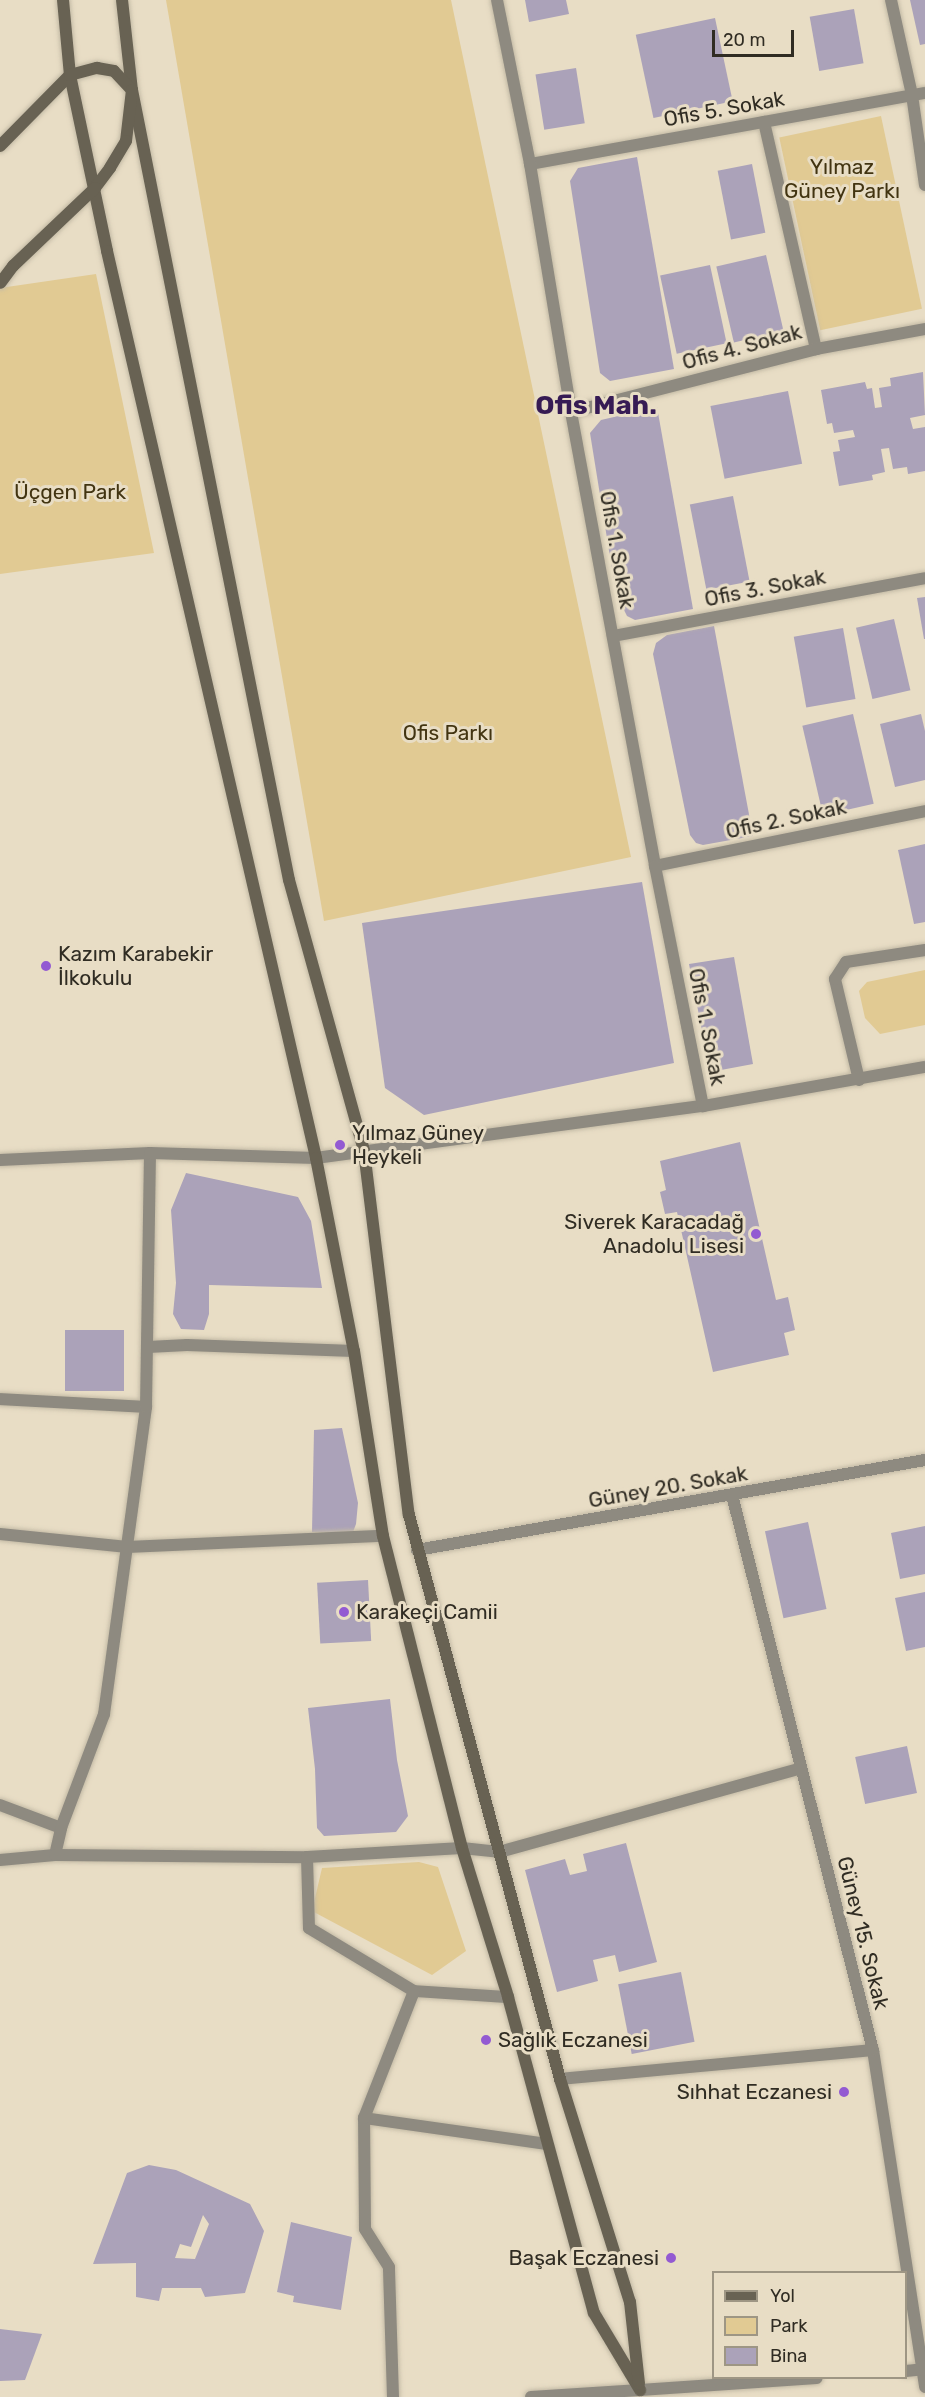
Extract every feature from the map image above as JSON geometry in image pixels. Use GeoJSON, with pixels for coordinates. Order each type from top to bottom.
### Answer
{"type":"FeatureCollection","features":[{"type":"Feature","properties":{"kind":"main road"},"geometry":{"type":"LineString","coordinates":[[63,0],[70,75],[112,274],[316,1158],[354,1351],[383,1536],[462,1848],[508,1997],[546,2144],[594,2313],[640,2394]]}},
{"type":"Feature","properties":{"kind":"main road"},"geometry":{"type":"LineString","coordinates":[[122,0],[132,90],[289,880],[364,1151],[409,1515],[560,2079],[630,2302],[640,2394]]}},
{"type":"Feature","properties":{"kind":"main road"},"geometry":{"type":"LineString","coordinates":[[0,146],[70,75],[97,68],[114,71],[132,90]]}},
{"type":"Feature","properties":{"kind":"main road"},"geometry":{"type":"LineString","coordinates":[[0,283],[14,266],[95,188],[126,141],[132,90]]}},
{"type":"Feature","properties":{"kind":"street","name":"Ofis 1. Sokak"},"geometry":{"type":"LineString","coordinates":[[497,0],[530,164],[572,412],[655,866],[703,1106]]}},
{"type":"Feature","properties":{"kind":"street"},"geometry":{"type":"LineString","coordinates":[[891,0],[919,94],[925,185]]}},
{"type":"Feature","properties":{"kind":"street","name":"Ofis 5. Sokak"},"geometry":{"type":"LineString","coordinates":[[530,164],[919,94]]}},
{"type":"Feature","properties":{"kind":"street"},"geometry":{"type":"LineString","coordinates":[[764,122],[816,349]]}},
{"type":"Feature","properties":{"kind":"street","name":"Ofis 4. Sokak"},"geometry":{"type":"LineString","coordinates":[[572,412],[816,349],[925,329]]}},
{"type":"Feature","properties":{"kind":"street","name":"Ofis 3. Sokak"},"geometry":{"type":"LineString","coordinates":[[613,636],[925,578]]}},
{"type":"Feature","properties":{"kind":"street","name":"Ofis 2. Sokak"},"geometry":{"type":"LineString","coordinates":[[655,866],[925,811]]}},
{"type":"Feature","properties":{"kind":"street"},"geometry":{"type":"LineString","coordinates":[[859,1080],[835,979],[846,962],[925,950]]}},
{"type":"Feature","properties":{"kind":"street"},"geometry":{"type":"LineString","coordinates":[[0,1160],[150,1153],[316,1158],[703,1106],[925,1067]]}},
{"type":"Feature","properties":{"kind":"street"},"geometry":{"type":"LineString","coordinates":[[55,1855],[61,1828],[104,1714],[146,1407],[150,1153]]}},
{"type":"Feature","properties":{"kind":"street"},"geometry":{"type":"LineString","coordinates":[[148,1347],[187,1345],[354,1351]]}},
{"type":"Feature","properties":{"kind":"street"},"geometry":{"type":"LineString","coordinates":[[0,1399],[146,1407]]}},
{"type":"Feature","properties":{"kind":"street","name":"Güney 20. Sokak"},"geometry":{"type":"LineString","coordinates":[[417,1550],[925,1460]]}},
{"type":"Feature","properties":{"kind":"street","name":"Güney 15. Sokak"},"geometry":{"type":"LineString","coordinates":[[732,1495],[873,2050],[925,2388]]}},
{"type":"Feature","properties":{"kind":"street"},"geometry":{"type":"LineString","coordinates":[[0,1534],[127,1547],[383,1536]]}},
{"type":"Feature","properties":{"kind":"street"},"geometry":{"type":"LineString","coordinates":[[0,1860],[55,1855],[307,1857],[462,1848],[499,1852],[801,1768]]}},
{"type":"Feature","properties":{"kind":"street"},"geometry":{"type":"LineString","coordinates":[[0,1804],[61,1828]]}},
{"type":"Feature","properties":{"kind":"street"},"geometry":{"type":"LineString","coordinates":[[307,1857],[309,1928],[414,1990],[508,1997]]}},
{"type":"Feature","properties":{"kind":"street"},"geometry":{"type":"LineString","coordinates":[[393,2397],[389,2267],[365,2229],[364,2118],[414,1990]]}},
{"type":"Feature","properties":{"kind":"street"},"geometry":{"type":"LineString","coordinates":[[560,2079],[873,2050]]}},
{"type":"Feature","properties":{"kind":"street"},"geometry":{"type":"LineString","coordinates":[[364,2118],[546,2144]]}},
{"type":"Feature","properties":{"kind":"street"},"geometry":{"type":"LineString","coordinates":[[907,2371],[924,2370]]}},
{"type":"Feature","properties":{"kind":"street"},"geometry":{"type":"LineString","coordinates":[[531,2397],[640,2394],[806,2379]]}},
{"type":"Feature","properties":{"kind":"green space","name":"Ofis Parkı"},"geometry":{"type":"Polygon","coordinates":[[[166,0],[451,0],[631,857],[324,921],[166,0]]]}},
{"type":"Feature","properties":{"kind":"green space","name":"Yılmaz Güney Parkı"},"geometry":{"type":"Polygon","coordinates":[[[881,116],[922,309],[820,330],[779,138],[881,116]]]}},
{"type":"Feature","properties":{"kind":"green space","name":"Üçgen Park"},"geometry":{"type":"Polygon","coordinates":[[[96,274],[154,553],[0,574],[0,288],[96,274]]]}},
{"type":"Feature","properties":{"kind":"green space"},"geometry":{"type":"Polygon","coordinates":[[[925,970],[925,1025],[880,1034],[865,1018],[859,991],[867,982],[925,970]]]}},
{"type":"Feature","properties":{"kind":"green space"},"geometry":{"type":"Polygon","coordinates":[[[419,1862],[438,1867],[466,1951],[432,1975],[312,1911],[322,1868],[419,1862]]]}},
{"type":"Feature","properties":{"kind":"building"},"geometry":{"type":"Polygon","coordinates":[[[525,0],[566,0],[569,14],[529,22],[525,0]]]}},
{"type":"Feature","properties":{"kind":"building"},"geometry":{"type":"Polygon","coordinates":[[[910,0],[925,0],[925,44],[920,45],[910,0]]]}},
{"type":"Feature","properties":{"kind":"building"},"geometry":{"type":"Polygon","coordinates":[[[854,9],[864,63],[819,71],[810,17],[854,9]]]}},
{"type":"Feature","properties":{"kind":"building"},"geometry":{"type":"Polygon","coordinates":[[[715,18],[733,101],[653,118],[636,35],[715,18]]]}},
{"type":"Feature","properties":{"kind":"building"},"geometry":{"type":"Polygon","coordinates":[[[576,68],[585,123],[544,130],[536,74],[576,68]]]}},
{"type":"Feature","properties":{"kind":"building"},"geometry":{"type":"Polygon","coordinates":[[[637,157],[674,369],[610,381],[600,373],[570,181],[578,168],[637,157]]]}},
{"type":"Feature","properties":{"kind":"building"},"geometry":{"type":"Polygon","coordinates":[[[752,164],[765,233],[731,239],[718,171],[752,164]]]}},
{"type":"Feature","properties":{"kind":"building"},"geometry":{"type":"Polygon","coordinates":[[[766,255],[784,331],[734,342],[716,266],[766,255]]]}},
{"type":"Feature","properties":{"kind":"building"},"geometry":{"type":"Polygon","coordinates":[[[710,265],[727,343],[677,354],[660,276],[710,265]]]}},
{"type":"Feature","properties":{"kind":"building"},"geometry":{"type":"Polygon","coordinates":[[[923,372],[925,415],[910,418],[913,429],[925,427],[925,471],[908,474],[907,467],[893,469],[889,448],[881,449],[885,472],[872,475],[873,480],[839,486],[833,452],[840,451],[838,440],[855,437],[853,430],[834,433],[832,423],[827,424],[821,390],[865,382],[867,389],[872,388],[875,408],[882,407],[879,388],[891,386],[890,378],[923,372]]]}},
{"type":"Feature","properties":{"kind":"building"},"geometry":{"type":"Polygon","coordinates":[[[788,391],[802,464],[725,479],[710,406],[788,391]]]}},
{"type":"Feature","properties":{"kind":"building"},"geometry":{"type":"Polygon","coordinates":[[[657,407],[693,609],[635,620],[627,616],[616,594],[590,433],[601,420],[657,407]]]}},
{"type":"Feature","properties":{"kind":"building"},"geometry":{"type":"Polygon","coordinates":[[[733,496],[750,581],[706,590],[690,504],[733,496]]]}},
{"type":"Feature","properties":{"kind":"building"},"geometry":{"type":"Polygon","coordinates":[[[925,597],[925,639],[924,639],[917,598],[925,597]]]}},
{"type":"Feature","properties":{"kind":"building"},"geometry":{"type":"Polygon","coordinates":[[[894,619],[910,690],[872,699],[856,628],[894,619]]]}},
{"type":"Feature","properties":{"kind":"building"},"geometry":{"type":"Polygon","coordinates":[[[714,626],[753,836],[703,845],[696,843],[690,835],[653,654],[656,643],[667,635],[714,626]]]}},
{"type":"Feature","properties":{"kind":"building"},"geometry":{"type":"Polygon","coordinates":[[[843,628],[856,699],[806,708],[794,637],[843,628]]]}},
{"type":"Feature","properties":{"kind":"building"},"geometry":{"type":"Polygon","coordinates":[[[853,714],[874,804],[823,815],[802,726],[853,714]]]}},
{"type":"Feature","properties":{"kind":"building"},"geometry":{"type":"Polygon","coordinates":[[[921,714],[925,731],[925,780],[895,787],[880,724],[921,714]]]}},
{"type":"Feature","properties":{"kind":"building"},"geometry":{"type":"Polygon","coordinates":[[[925,844],[925,922],[914,924],[898,850],[925,844]]]}},
{"type":"Feature","properties":{"kind":"building"},"geometry":{"type":"Polygon","coordinates":[[[642,882],[674,1063],[424,1115],[385,1088],[362,923],[642,882]]]}},
{"type":"Feature","properties":{"kind":"building"},"geometry":{"type":"Polygon","coordinates":[[[734,957],[753,1064],[721,1070],[708,1062],[689,964],[734,957]]]}},
{"type":"Feature","properties":{"kind":"building"},"geometry":{"type":"Polygon","coordinates":[[[740,1142],[776,1300],[788,1297],[795,1330],[784,1333],[789,1355],[713,1372],[677,1212],[665,1214],[660,1192],[666,1190],[660,1161],[740,1142]]]}},
{"type":"Feature","properties":{"kind":"building"},"geometry":{"type":"Polygon","coordinates":[[[186,1173],[298,1197],[311,1221],[322,1288],[209,1285],[209,1314],[204,1330],[181,1329],[173,1314],[176,1283],[171,1210],[186,1173]]]}},
{"type":"Feature","properties":{"kind":"building"},"geometry":{"type":"Polygon","coordinates":[[[65,1330],[124,1330],[124,1391],[65,1391],[65,1330]]]}},
{"type":"Feature","properties":{"kind":"building"},"geometry":{"type":"Polygon","coordinates":[[[342,1428],[358,1503],[356,1524],[353,1532],[312,1532],[314,1430],[342,1428]]]}},
{"type":"Feature","properties":{"kind":"building"},"geometry":{"type":"Polygon","coordinates":[[[808,1522],[827,1609],[783,1618],[765,1531],[808,1522]]]}},
{"type":"Feature","properties":{"kind":"building"},"geometry":{"type":"Polygon","coordinates":[[[925,1526],[925,1574],[900,1579],[891,1533],[925,1526]]]}},
{"type":"Feature","properties":{"kind":"building","name":"Karakeçi Camii"},"geometry":{"type":"Polygon","coordinates":[[[368,1580],[371,1641],[320,1644],[317,1583],[368,1580]]]}},
{"type":"Feature","properties":{"kind":"building"},"geometry":{"type":"Polygon","coordinates":[[[925,1592],[925,1647],[906,1651],[895,1598],[925,1592]]]}},
{"type":"Feature","properties":{"kind":"building"},"geometry":{"type":"Polygon","coordinates":[[[390,1699],[397,1760],[408,1816],[396,1832],[324,1836],[317,1828],[315,1769],[308,1708],[390,1699]]]}},
{"type":"Feature","properties":{"kind":"building"},"geometry":{"type":"Polygon","coordinates":[[[907,1746],[917,1793],[865,1804],[855,1757],[907,1746]]]}},
{"type":"Feature","properties":{"kind":"building"},"geometry":{"type":"Polygon","coordinates":[[[626,1843],[657,1962],[619,1972],[615,1955],[593,1960],[598,1981],[557,1992],[525,1870],[565,1859],[570,1875],[587,1871],[583,1854],[626,1843]]]}},
{"type":"Feature","properties":{"kind":"building"},"geometry":{"type":"Polygon","coordinates":[[[681,1972],[695,2042],[632,2054],[618,1984],[681,1972]]]}},
{"type":"Feature","properties":{"kind":"building"},"geometry":{"type":"Polygon","coordinates":[[[149,2165],[176,2170],[250,2204],[264,2231],[245,2293],[205,2297],[201,2288],[162,2288],[159,2301],[136,2297],[136,2263],[93,2264],[127,2173],[149,2165]],[[203,2215],[191,2247],[180,2244],[175,2258],[195,2259],[209,2224],[203,2215]]]}},
{"type":"Feature","properties":{"kind":"building"},"geometry":{"type":"Polygon","coordinates":[[[291,2222],[352,2237],[341,2310],[293,2302],[294,2296],[277,2292],[291,2222]]]}},
{"type":"Feature","properties":{"kind":"building"},"geometry":{"type":"Polygon","coordinates":[[[0,2329],[42,2334],[25,2380],[0,2381],[0,2329]]]}},
{"type":"Feature","properties":{"kind":"place","name":"Kazım Karabekir İlkokulu"},"geometry":{"type":"Point","coordinates":[46,966]}},
{"type":"Feature","properties":{"kind":"place","name":"Yılmaz Güney Heykeli"},"geometry":{"type":"Point","coordinates":[340,1145]}},
{"type":"Feature","properties":{"kind":"place","name":"Siverek Karacadağ Anadolu Lisesi"},"geometry":{"type":"Point","coordinates":[756,1234]}},
{"type":"Feature","properties":{"kind":"place","name":"Karakeçi Camii"},"geometry":{"type":"Point","coordinates":[344,1612]}},
{"type":"Feature","properties":{"kind":"place","name":"Sağlık Eczanesi"},"geometry":{"type":"Point","coordinates":[486,2040]}},
{"type":"Feature","properties":{"kind":"place","name":"Sıhhat Eczanesi"},"geometry":{"type":"Point","coordinates":[844,2092]}},
{"type":"Feature","properties":{"kind":"place","name":"Başak Eczanesi"},"geometry":{"type":"Point","coordinates":[671,2258]}},
{"type":"Feature","properties":{"kind":"district","name":"Ofis Mah."},"geometry":{"type":"Point","coordinates":[596,406]}}]}
